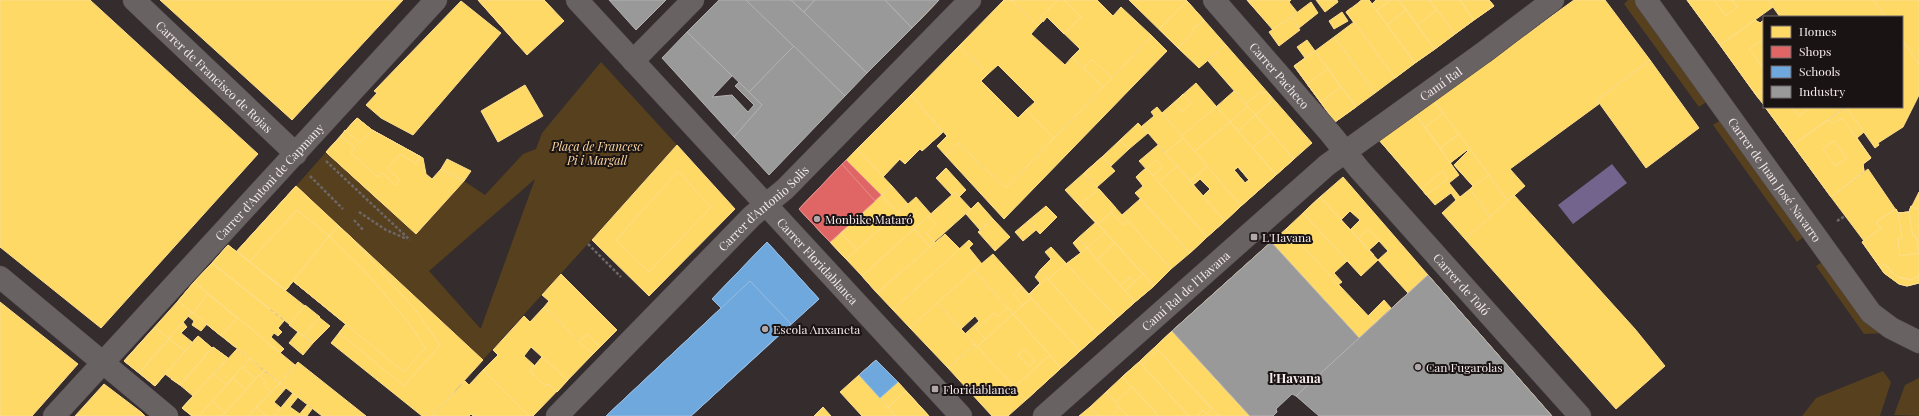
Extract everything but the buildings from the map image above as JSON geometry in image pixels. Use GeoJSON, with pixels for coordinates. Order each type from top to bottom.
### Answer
{"type":"FeatureCollection","features":[{"type":"Feature","properties":{"kind":"street","name":"Carrer de Francisco de Rojas"},"geometry":{"type":"LineString","coordinates":[[134,0],[296,154]]}},
{"type":"Feature","properties":{"kind":"street","name":"Carrer d'Antoni de Capmany"},"geometry":{"type":"LineString","coordinates":[[54,416],[436,0]]}},
{"type":"Feature","properties":{"kind":"street","name":"Carrer Floridablanca"},"geometry":{"type":"LineString","coordinates":[[577,0],[961,416]]}},
{"type":"Feature","properties":{"kind":"street"},"geometry":{"type":"LineString","coordinates":[[633,61],[693,0]]}},
{"type":"Feature","properties":{"kind":"street","name":"Carrer d'Antonio Solis"},"geometry":{"type":"LineString","coordinates":[[557,416],[752,216],[786,189],[970,0]]}},
{"type":"Feature","properties":{"kind":"street","name":"Carrer Pacheco"},"geometry":{"type":"LineString","coordinates":[[1214,0],[1345,152]]}},
{"type":"Feature","properties":{"kind":"street","name":"Camí Ral"},"geometry":{"type":"LineString","coordinates":[[1327,165],[1483,53],[1553,0]]}},
{"type":"Feature","properties":{"kind":"street","name":"Carrer de Juan José Navarro"},"geometry":{"type":"LineString","coordinates":[[1646,0],[1871,313],[1891,328],[1919,342]]}},
{"type":"Feature","properties":{"kind":"street","name":"Carrer de Toló"},"geometry":{"type":"LineString","coordinates":[[1345,152],[1580,416]]}},
{"type":"Feature","properties":{"kind":"street","name":"Camí Ral de l'Havana"},"geometry":{"type":"LineString","coordinates":[[1044,416],[1327,165]]}},
{"type":"Feature","properties":{"kind":"street"},"geometry":{"type":"LineString","coordinates":[[0,277],[167,416]]}},
{"type":"Feature","properties":{"kind":"path"},"geometry":{"type":"LineString","coordinates":[[322,157],[410,240],[386,230],[359,212]]}},
{"type":"Feature","properties":{"kind":"path"},"geometry":{"type":"LineString","coordinates":[[307,173],[343,209]]}},
{"type":"Feature","properties":{"kind":"path"},"geometry":{"type":"LineString","coordinates":[[354,220],[364,231]]}},
{"type":"Feature","properties":{"kind":"path"},"geometry":{"type":"LineString","coordinates":[[588,244],[621,277]]}},
{"type":"Feature","properties":{"kind":"green space"},"geometry":{"type":"Polygon","coordinates":[[[1628,0],[1636,0],[1708,101],[1699,107],[1624,4],[1628,0]]]}},
{"type":"Feature","properties":{"kind":"green space","name":"Plaça de Francesc Pi i Margall"},"geometry":{"type":"Polygon","coordinates":[[[601,62],[677,145],[483,360],[296,186],[326,152],[416,234],[464,181],[485,195],[523,154],[536,149],[542,133],[601,62]],[[535,179],[429,271],[481,328],[535,179]]]}},
{"type":"Feature","properties":{"kind":"green space"},"geometry":{"type":"Polygon","coordinates":[[[1722,119],[1806,235],[1797,242],[1713,125],[1722,119]]]}},
{"type":"Feature","properties":{"kind":"green space"},"geometry":{"type":"Polygon","coordinates":[[[1825,260],[1887,333],[1864,334],[1816,266],[1825,260]]]}},
{"type":"Feature","properties":{"kind":"green space"},"geometry":{"type":"Polygon","coordinates":[[[1883,371],[1891,382],[1880,416],[1802,416],[1816,398],[1883,371]]]}},
{"type":"Feature","properties":{"kind":"green space"},"geometry":{"type":"Polygon","coordinates":[[[1919,378],[1919,416],[1894,415],[1905,385],[1919,378]]]}},
{"type":"Feature","properties":{"kind":"shaded area"},"geometry":{"type":"Polygon","coordinates":[[[1612,164],[1627,183],[1573,224],[1558,205],[1612,164]]]}},
{"type":"Feature","properties":{"kind":"place","name":"Monbike Mataró"},"geometry":{"type":"Point","coordinates":[817,219]}},
{"type":"Feature","properties":{"kind":"place","name":"L'Havana"},"geometry":{"type":"Point","coordinates":[1254,237]}},
{"type":"Feature","properties":{"kind":"place","name":"Escola Anxaneta"},"geometry":{"type":"Point","coordinates":[765,329]}},
{"type":"Feature","properties":{"kind":"place","name":"Can Fugarolas"},"geometry":{"type":"Point","coordinates":[1418,367]}},
{"type":"Feature","properties":{"kind":"place","name":"Floridablanca"},"geometry":{"type":"Point","coordinates":[935,389]}},
{"type":"Feature","properties":{"kind":"district","name":"l'Havana"},"geometry":{"type":"Point","coordinates":[1295,377]}}]}
